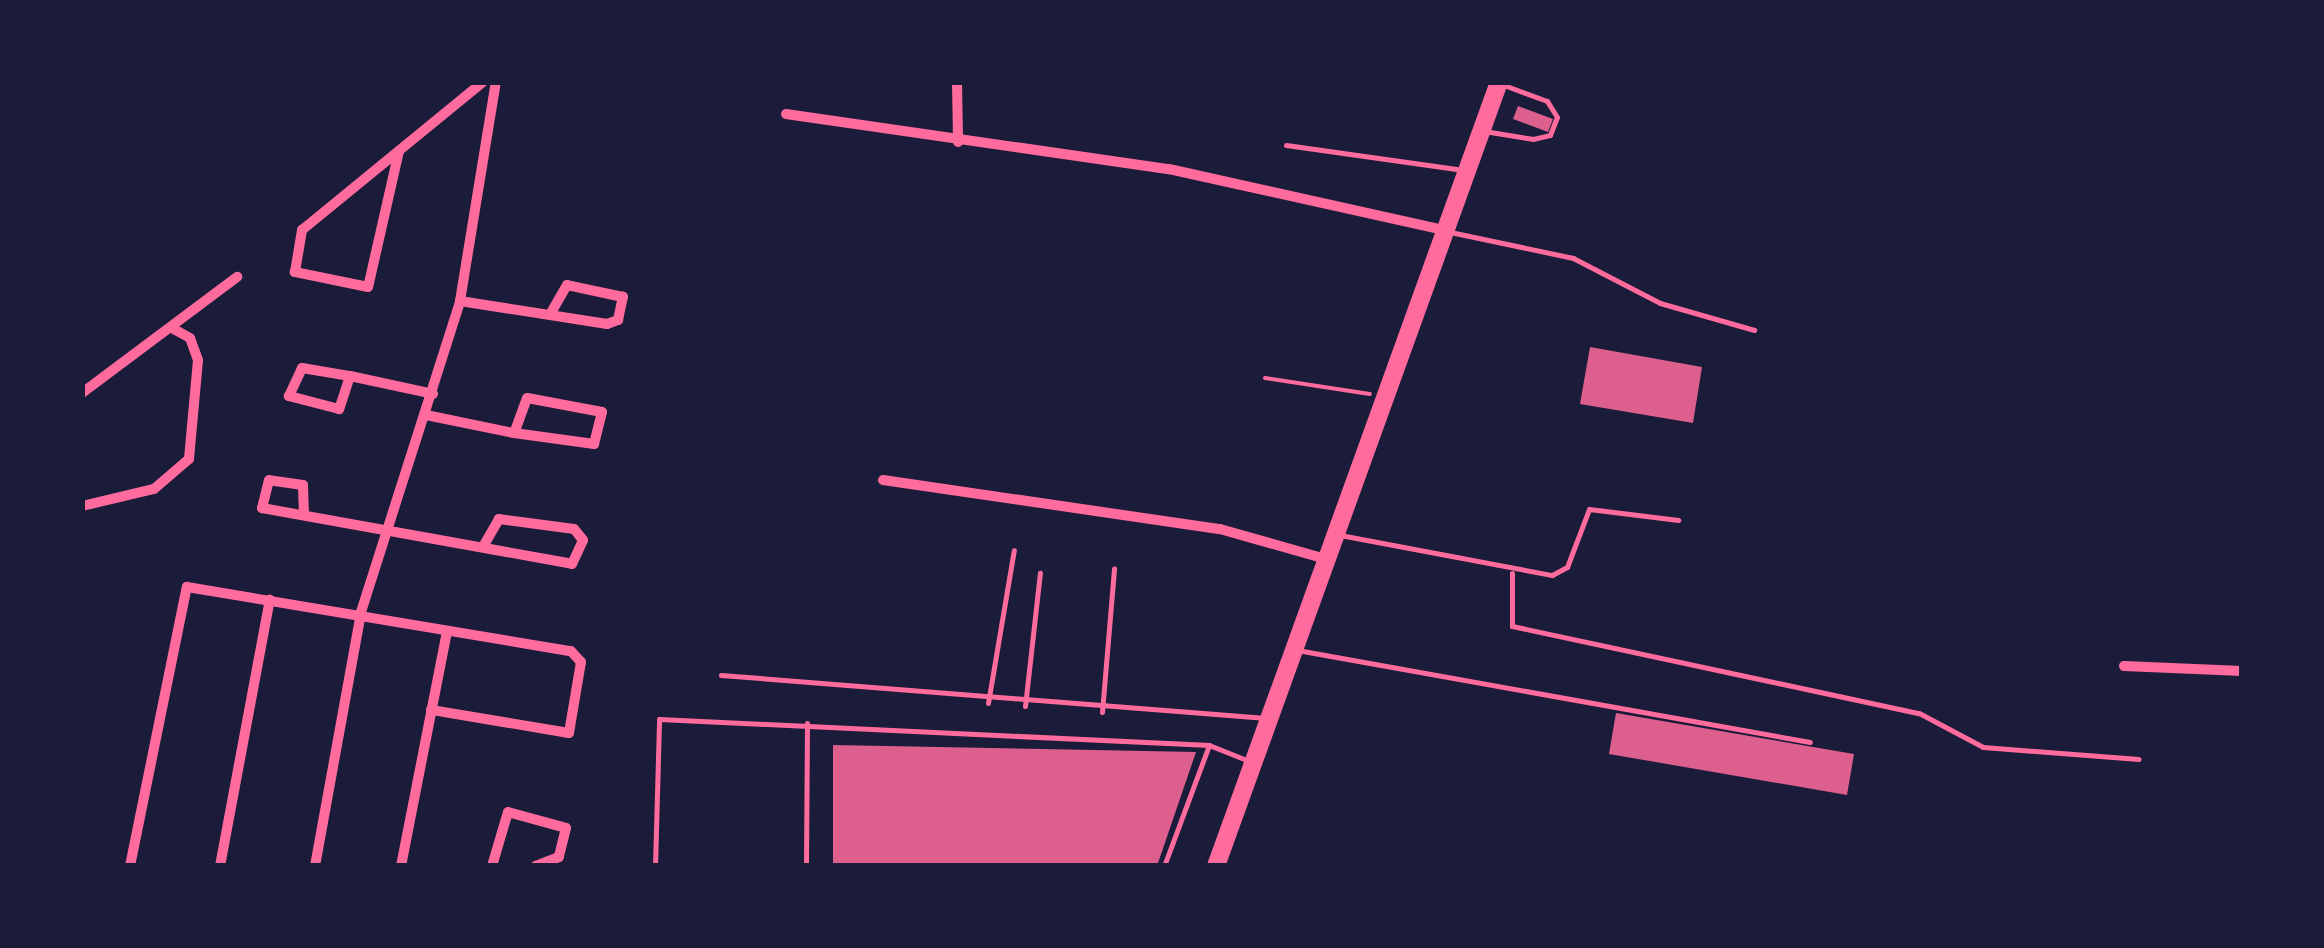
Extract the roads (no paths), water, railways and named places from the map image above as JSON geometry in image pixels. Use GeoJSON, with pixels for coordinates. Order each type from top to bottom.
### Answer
{"type":"FeatureCollection","features":[{"type":"Feature","properties":{"kind":"main road"},"geometry":{"type":"LineString","coordinates":[[1216,866],[1499,83]]}},
{"type":"Feature","properties":{"kind":"street"},"geometry":{"type":"LineString","coordinates":[[399,151],[368,286],[295,272],[302,230],[483,82]]}},
{"type":"Feature","properties":{"kind":"street"},"geometry":{"type":"LineString","coordinates":[[315,866],[360,612],[460,301],[496,82]]}},
{"type":"Feature","properties":{"kind":"street"},"geometry":{"type":"LineString","coordinates":[[957,82],[958,142]]}},
{"type":"Feature","properties":{"kind":"street"},"geometry":{"type":"LineString","coordinates":[[786,114],[958,142],[1169,169],[1444,230]]}},
{"type":"Feature","properties":{"kind":"street"},"geometry":{"type":"LineString","coordinates":[[82,393],[237,277]]}},
{"type":"Feature","properties":{"kind":"street"},"geometry":{"type":"LineString","coordinates":[[460,301],[614,324],[623,297],[567,285],[550,314]]}},
{"type":"Feature","properties":{"kind":"street"},"geometry":{"type":"LineString","coordinates":[[82,506],[154,489],[189,459],[198,360],[190,338],[172,328]]}},
{"type":"Feature","properties":{"kind":"street"},"geometry":{"type":"LineString","coordinates":[[350,376],[339,410],[289,396],[302,368],[350,376],[432,394]]}},
{"type":"Feature","properties":{"kind":"street"},"geometry":{"type":"LineString","coordinates":[[426,414],[514,433],[594,444],[602,412],[527,398],[514,433]]}},
{"type":"Feature","properties":{"kind":"street"},"geometry":{"type":"LineString","coordinates":[[304,516],[303,485],[269,480],[262,508],[304,516],[388,532],[483,546],[572,564],[583,540],[574,529],[499,519],[483,546]]}},
{"type":"Feature","properties":{"kind":"street"},"geometry":{"type":"LineString","coordinates":[[883,480],[1220,529],[1326,560]]}},
{"type":"Feature","properties":{"kind":"street"},"geometry":{"type":"LineString","coordinates":[[130,866],[187,587],[360,612],[571,651],[580,662],[569,733],[431,710]]}},
{"type":"Feature","properties":{"kind":"street"},"geometry":{"type":"LineString","coordinates":[[220,866],[270,600]]}},
{"type":"Feature","properties":{"kind":"street"},"geometry":{"type":"LineString","coordinates":[[402,866],[447,631]]}},
{"type":"Feature","properties":{"kind":"street"},"geometry":{"type":"LineString","coordinates":[[2124,666],[2242,671]]}},
{"type":"Feature","properties":{"kind":"street"},"geometry":{"type":"LineString","coordinates":[[492,866],[508,812],[566,828],[559,857],[536,866]]}},
{"type":"Feature","properties":{"kind":"lane"},"geometry":{"type":"LineString","coordinates":[[1482,130],[1533,139],[1550,135],[1557,117],[1547,101],[1499,83]]}},
{"type":"Feature","properties":{"kind":"lane"},"geometry":{"type":"LineString","coordinates":[[1286,145],[1468,170]]}},
{"type":"Feature","properties":{"kind":"lane"},"geometry":{"type":"LineString","coordinates":[[1444,230],[1574,258],[1660,303],[1754,330]]}},
{"type":"Feature","properties":{"kind":"lane"},"geometry":{"type":"LineString","coordinates":[[1335,534],[1512,574],[1562,572],[1590,509],[1678,520]]}},
{"type":"Feature","properties":{"kind":"lane"},"geometry":{"type":"LineString","coordinates":[[988,703],[1014,550]]}},
{"type":"Feature","properties":{"kind":"lane"},"geometry":{"type":"LineString","coordinates":[[1102,712],[1114,568]]}},
{"type":"Feature","properties":{"kind":"lane"},"geometry":{"type":"LineString","coordinates":[[1025,706],[1040,573]]}},
{"type":"Feature","properties":{"kind":"lane"},"geometry":{"type":"LineString","coordinates":[[1512,574],[1512,626],[1919,713],[1983,747],[2139,759]]}},
{"type":"Feature","properties":{"kind":"lane"},"geometry":{"type":"LineString","coordinates":[[1294,650],[1810,742]]}},
{"type":"Feature","properties":{"kind":"lane"},"geometry":{"type":"LineString","coordinates":[[720,675],[1025,706],[1269,718]]}},
{"type":"Feature","properties":{"kind":"lane"},"geometry":{"type":"LineString","coordinates":[[654,866],[658,719],[807,723],[1209,745],[1252,762]]}},
{"type":"Feature","properties":{"kind":"lane"},"geometry":{"type":"LineString","coordinates":[[806,866],[807,723]]}},
{"type":"Feature","properties":{"kind":"lane"},"geometry":{"type":"LineString","coordinates":[[1164,866],[1209,745]]}}]}
